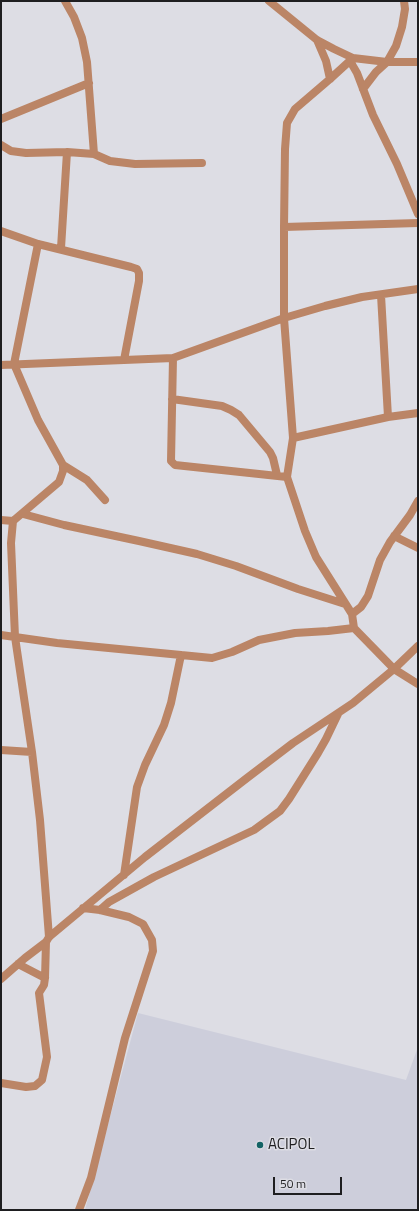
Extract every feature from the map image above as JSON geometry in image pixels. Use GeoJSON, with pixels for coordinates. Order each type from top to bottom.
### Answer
{"type":"FeatureCollection","features":[{"type":"Feature","properties":{"kind":"street"},"geometry":{"type":"LineString","coordinates":[[65,1],[74,17],[82,38],[87,62],[94,154]]}},
{"type":"Feature","properties":{"kind":"street"},"geometry":{"type":"LineString","coordinates":[[269,1],[317,40],[352,60],[418,62]]}},
{"type":"Feature","properties":{"kind":"street"},"geometry":{"type":"LineString","coordinates":[[363,89],[376,72],[387,62],[396,46],[402,27],[405,9],[404,1]]}},
{"type":"Feature","properties":{"kind":"street"},"geometry":{"type":"LineString","coordinates":[[317,40],[326,61],[330,79]]}},
{"type":"Feature","properties":{"kind":"street"},"geometry":{"type":"LineString","coordinates":[[352,60],[295,109],[287,123],[285,149],[284,318],[293,438],[287,476],[305,532],[316,557],[352,614],[354,628],[394,669],[418,684]]}},
{"type":"Feature","properties":{"kind":"street"},"geometry":{"type":"LineString","coordinates":[[352,60],[373,115],[418,214]]}},
{"type":"Feature","properties":{"kind":"street"},"geometry":{"type":"LineString","coordinates":[[1,120],[89,83]]}},
{"type":"Feature","properties":{"kind":"street"},"geometry":{"type":"LineString","coordinates":[[1,145],[10,151],[26,153],[67,152],[94,154],[110,161],[135,164],[202,163]]}},
{"type":"Feature","properties":{"kind":"street"},"geometry":{"type":"LineString","coordinates":[[61,248],[67,152]]}},
{"type":"Feature","properties":{"kind":"street"},"geometry":{"type":"LineString","coordinates":[[284,227],[418,223]]}},
{"type":"Feature","properties":{"kind":"street"},"geometry":{"type":"LineString","coordinates":[[1,232],[38,244],[61,248],[137,269],[139,273],[139,281],[124,360]]}},
{"type":"Feature","properties":{"kind":"street"},"geometry":{"type":"LineString","coordinates":[[38,244],[14,364],[38,420],[63,465],[87,480],[105,500]]}},
{"type":"Feature","properties":{"kind":"street"},"geometry":{"type":"LineString","coordinates":[[1,365],[173,358],[284,318],[362,297],[418,290]]}},
{"type":"Feature","properties":{"kind":"street"},"geometry":{"type":"LineString","coordinates":[[382,295],[388,417]]}},
{"type":"Feature","properties":{"kind":"street"},"geometry":{"type":"LineString","coordinates":[[173,358],[171,461],[175,464],[287,476]]}},
{"type":"Feature","properties":{"kind":"street"},"geometry":{"type":"LineString","coordinates":[[172,399],[222,406],[239,415],[270,452],[277,475]]}},
{"type":"Feature","properties":{"kind":"street"},"geometry":{"type":"LineString","coordinates":[[293,438],[388,417],[418,413]]}},
{"type":"Feature","properties":{"kind":"street"},"geometry":{"type":"LineString","coordinates":[[1,520],[13,521],[23,514],[59,482],[63,471],[63,465]]}},
{"type":"Feature","properties":{"kind":"street"},"geometry":{"type":"LineString","coordinates":[[352,614],[361,608],[368,596],[380,560],[394,536],[410,515],[418,501]]}},
{"type":"Feature","properties":{"kind":"street"},"geometry":{"type":"LineString","coordinates":[[23,514],[64,526],[139,540],[204,556],[346,604]]}},
{"type":"Feature","properties":{"kind":"street"},"geometry":{"type":"LineString","coordinates":[[1,1083],[26,1087],[35,1086],[42,1080],[47,1057],[39,993],[44,985],[45,978],[47,939],[46,909],[40,820],[32,752],[15,637],[11,543],[13,521]]}},
{"type":"Feature","properties":{"kind":"street"},"geometry":{"type":"LineString","coordinates":[[394,536],[418,548]]}},
{"type":"Feature","properties":{"kind":"street"},"geometry":{"type":"LineString","coordinates":[[1,635],[57,643],[212,658],[232,652],[259,640],[295,632],[328,631],[354,628]]}},
{"type":"Feature","properties":{"kind":"street"},"geometry":{"type":"LineString","coordinates":[[1,979],[124,874],[246,778],[293,743],[353,703],[394,669],[418,646]]}},
{"type":"Feature","properties":{"kind":"street"},"geometry":{"type":"LineString","coordinates":[[124,874],[137,787],[164,725],[171,703],[181,655]]}},
{"type":"Feature","properties":{"kind":"street"},"geometry":{"type":"LineString","coordinates":[[100,910],[109,902],[154,877],[254,830],[280,811],[324,744],[338,713]]}},
{"type":"Feature","properties":{"kind":"street"},"geometry":{"type":"LineString","coordinates":[[1,750],[32,752]]}},
{"type":"Feature","properties":{"kind":"street"},"geometry":{"type":"LineString","coordinates":[[79,1210],[91,1178],[125,1038],[153,951],[152,940],[143,924],[129,918],[100,910],[83,908]]}},
{"type":"Feature","properties":{"kind":"street"},"geometry":{"type":"LineString","coordinates":[[18,964],[45,978]]}},
{"type":"Feature","properties":{"kind":"shaded area","name":"ACIPOL"},"geometry":{"type":"Polygon","coordinates":[[[138,1013],[406,1080],[418,1047],[418,1210],[85,1210],[138,1013]]]}},
{"type":"Feature","properties":{"kind":"place","name":"ACIPOL"},"geometry":{"type":"Point","coordinates":[260,1145]}}]}
